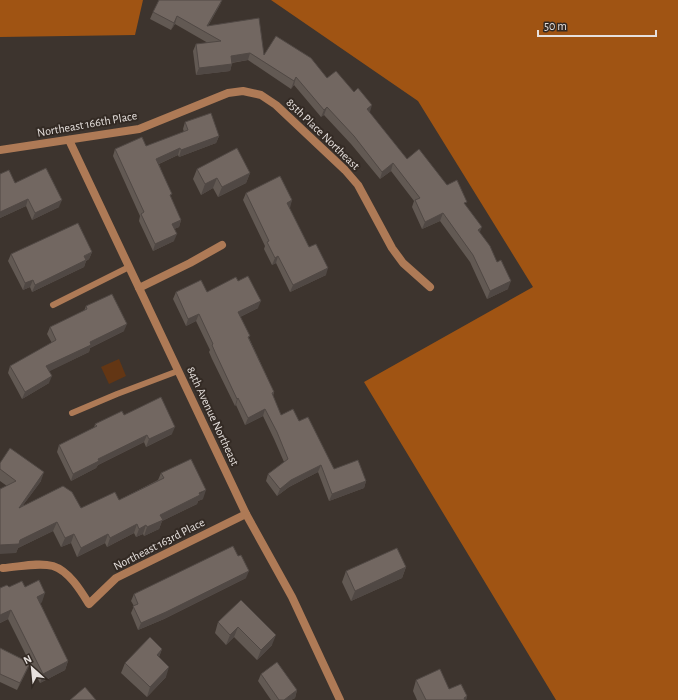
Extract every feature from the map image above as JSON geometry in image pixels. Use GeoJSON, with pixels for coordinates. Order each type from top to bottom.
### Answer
{"type":"FeatureCollection","features":[{"type":"Feature","properties":{"kind":"street","name":"Northeast 166th Place"},"geometry":{"type":"LineString","coordinates":[[0,150],[139,129],[228,93],[243,91]]}},
{"type":"Feature","properties":{"kind":"street","name":"85th Place Northeast"},"geometry":{"type":"LineString","coordinates":[[243,91],[262,95],[276,105],[345,170],[358,185],[392,248],[403,263],[430,287]]}},
{"type":"Feature","properties":{"kind":"street","name":"84th Avenue Northeast"},"geometry":{"type":"LineString","coordinates":[[69,140],[246,514],[292,597],[340,700]]}},
{"type":"Feature","properties":{"kind":"street"},"geometry":{"type":"LineString","coordinates":[[139,288],[222,245]]}},
{"type":"Feature","properties":{"kind":"street","name":"Northeast 163rd Place"},"geometry":{"type":"LineString","coordinates":[[3,568],[33,565],[54,566],[69,576],[89,604],[116,578],[246,514]]}},
{"type":"Feature","properties":{"kind":"lane"},"geometry":{"type":"LineString","coordinates":[[53,305],[129,267]]}},
{"type":"Feature","properties":{"kind":"lane"},"geometry":{"type":"LineString","coordinates":[[72,414],[117,394],[178,371]]}},
{"type":"Feature","properties":{"kind":"shaded area"},"geometry":{"type":"Polygon","coordinates":[[[0,0],[143,0],[135,35],[0,37],[0,0]]]}},
{"type":"Feature","properties":{"kind":"shaded area"},"geometry":{"type":"Polygon","coordinates":[[[271,0],[678,0],[678,700],[556,700],[364,382],[533,287],[418,101],[271,0]]]}},
{"type":"Feature","properties":{"kind":"shaded area"},"geometry":{"type":"Polygon","coordinates":[[[119,359],[126,376],[109,384],[101,367],[119,359]]]}},
{"type":"Feature","properties":{"kind":"building"},"geometry":{"type":"Polygon","coordinates":[[[159,0],[222,0],[207,26],[259,18],[264,55],[276,36],[311,58],[327,78],[336,71],[354,92],[358,88],[372,105],[367,109],[407,159],[419,149],[447,185],[457,180],[467,202],[464,203],[482,227],[478,230],[490,246],[497,262],[501,260],[511,281],[490,291],[473,255],[443,213],[425,222],[415,200],[420,198],[393,163],[382,172],[354,136],[327,107],[324,110],[296,77],[294,81],[250,53],[231,56],[232,64],[199,68],[196,44],[221,41],[177,16],[174,23],[153,12],[159,0]]]}},
{"type":"Feature","properties":{"kind":"building"},"geometry":{"type":"Polygon","coordinates":[[[211,113],[219,136],[181,150],[180,148],[156,159],[172,194],[170,195],[181,220],[172,224],[177,234],[155,244],[141,214],[144,212],[115,149],[142,137],[146,146],[188,130],[185,122],[211,113]]]}},
{"type":"Feature","properties":{"kind":"building"},"geometry":{"type":"Polygon","coordinates":[[[237,148],[250,173],[222,187],[217,178],[205,184],[197,169],[237,148]]]}},
{"type":"Feature","properties":{"kind":"building"},"geometry":{"type":"Polygon","coordinates":[[[46,168],[62,200],[35,213],[28,199],[0,212],[0,174],[9,170],[15,183],[46,168]]]}},
{"type":"Feature","properties":{"kind":"building"},"geometry":{"type":"Polygon","coordinates":[[[280,176],[292,200],[287,203],[309,247],[316,244],[328,268],[293,285],[278,256],[275,258],[267,242],[269,241],[246,193],[280,176]]]}},
{"type":"Feature","properties":{"kind":"building"},"geometry":{"type":"Polygon","coordinates":[[[78,223],[92,252],[84,256],[86,260],[35,285],[33,280],[25,283],[11,254],[78,223]]]}},
{"type":"Feature","properties":{"kind":"building"},"geometry":{"type":"Polygon","coordinates":[[[248,276],[261,301],[238,312],[274,392],[272,393],[281,415],[293,409],[299,421],[308,417],[334,469],[358,460],[366,481],[332,494],[321,465],[291,480],[280,489],[268,474],[288,459],[277,432],[265,409],[248,418],[238,398],[237,399],[199,314],[188,319],[176,292],[201,280],[207,292],[236,277],[238,281],[248,276]]]}},
{"type":"Feature","properties":{"kind":"building"},"geometry":{"type":"Polygon","coordinates":[[[112,294],[127,324],[90,342],[91,345],[46,366],[52,376],[25,392],[10,366],[56,340],[50,327],[87,309],[86,306],[112,294]]]}},
{"type":"Feature","properties":{"kind":"building"},"geometry":{"type":"Polygon","coordinates":[[[161,397],[175,427],[149,439],[147,435],[98,459],[99,461],[73,474],[59,445],[97,426],[95,424],[122,411],[124,415],[161,397]]]}},
{"type":"Feature","properties":{"kind":"building"},"geometry":{"type":"Polygon","coordinates":[[[10,448],[44,472],[19,508],[63,486],[72,492],[81,508],[115,492],[119,500],[164,478],[161,473],[191,459],[206,490],[199,493],[200,495],[160,515],[163,520],[147,527],[146,525],[139,529],[137,524],[110,538],[108,534],[81,548],[74,534],[65,538],[57,522],[20,540],[19,544],[0,545],[0,489],[16,481],[0,469],[0,463],[10,448]]]}},
{"type":"Feature","properties":{"kind":"building"},"geometry":{"type":"Polygon","coordinates":[[[233,546],[238,556],[241,555],[249,571],[141,623],[133,606],[138,604],[134,594],[233,546]]]}},
{"type":"Feature","properties":{"kind":"building"},"geometry":{"type":"Polygon","coordinates":[[[397,548],[406,567],[355,591],[346,571],[397,548]]]}},
{"type":"Feature","properties":{"kind":"building"},"geometry":{"type":"Polygon","coordinates":[[[39,580],[45,593],[37,597],[68,661],[43,674],[11,610],[0,615],[0,588],[7,585],[9,587],[22,581],[25,587],[39,580]]]}},
{"type":"Feature","properties":{"kind":"building"},"geometry":{"type":"Polygon","coordinates":[[[241,600],[276,635],[261,650],[238,627],[230,635],[218,622],[241,600]]]}},
{"type":"Feature","properties":{"kind":"building"},"geometry":{"type":"Polygon","coordinates":[[[150,637],[162,649],[157,655],[169,667],[150,687],[125,663],[150,637]]]}},
{"type":"Feature","properties":{"kind":"building"},"geometry":{"type":"Polygon","coordinates":[[[0,648],[30,663],[20,683],[0,674],[0,648]]]}},
{"type":"Feature","properties":{"kind":"building"},"geometry":{"type":"Polygon","coordinates":[[[277,662],[297,690],[284,700],[279,700],[261,674],[277,662]]]}},
{"type":"Feature","properties":{"kind":"building"},"geometry":{"type":"Polygon","coordinates":[[[440,669],[449,689],[461,684],[467,696],[464,698],[465,700],[426,700],[416,680],[440,669]]]}},
{"type":"Feature","properties":{"kind":"building"},"geometry":{"type":"Polygon","coordinates":[[[85,687],[96,700],[70,700],[85,687]]]}}]}
